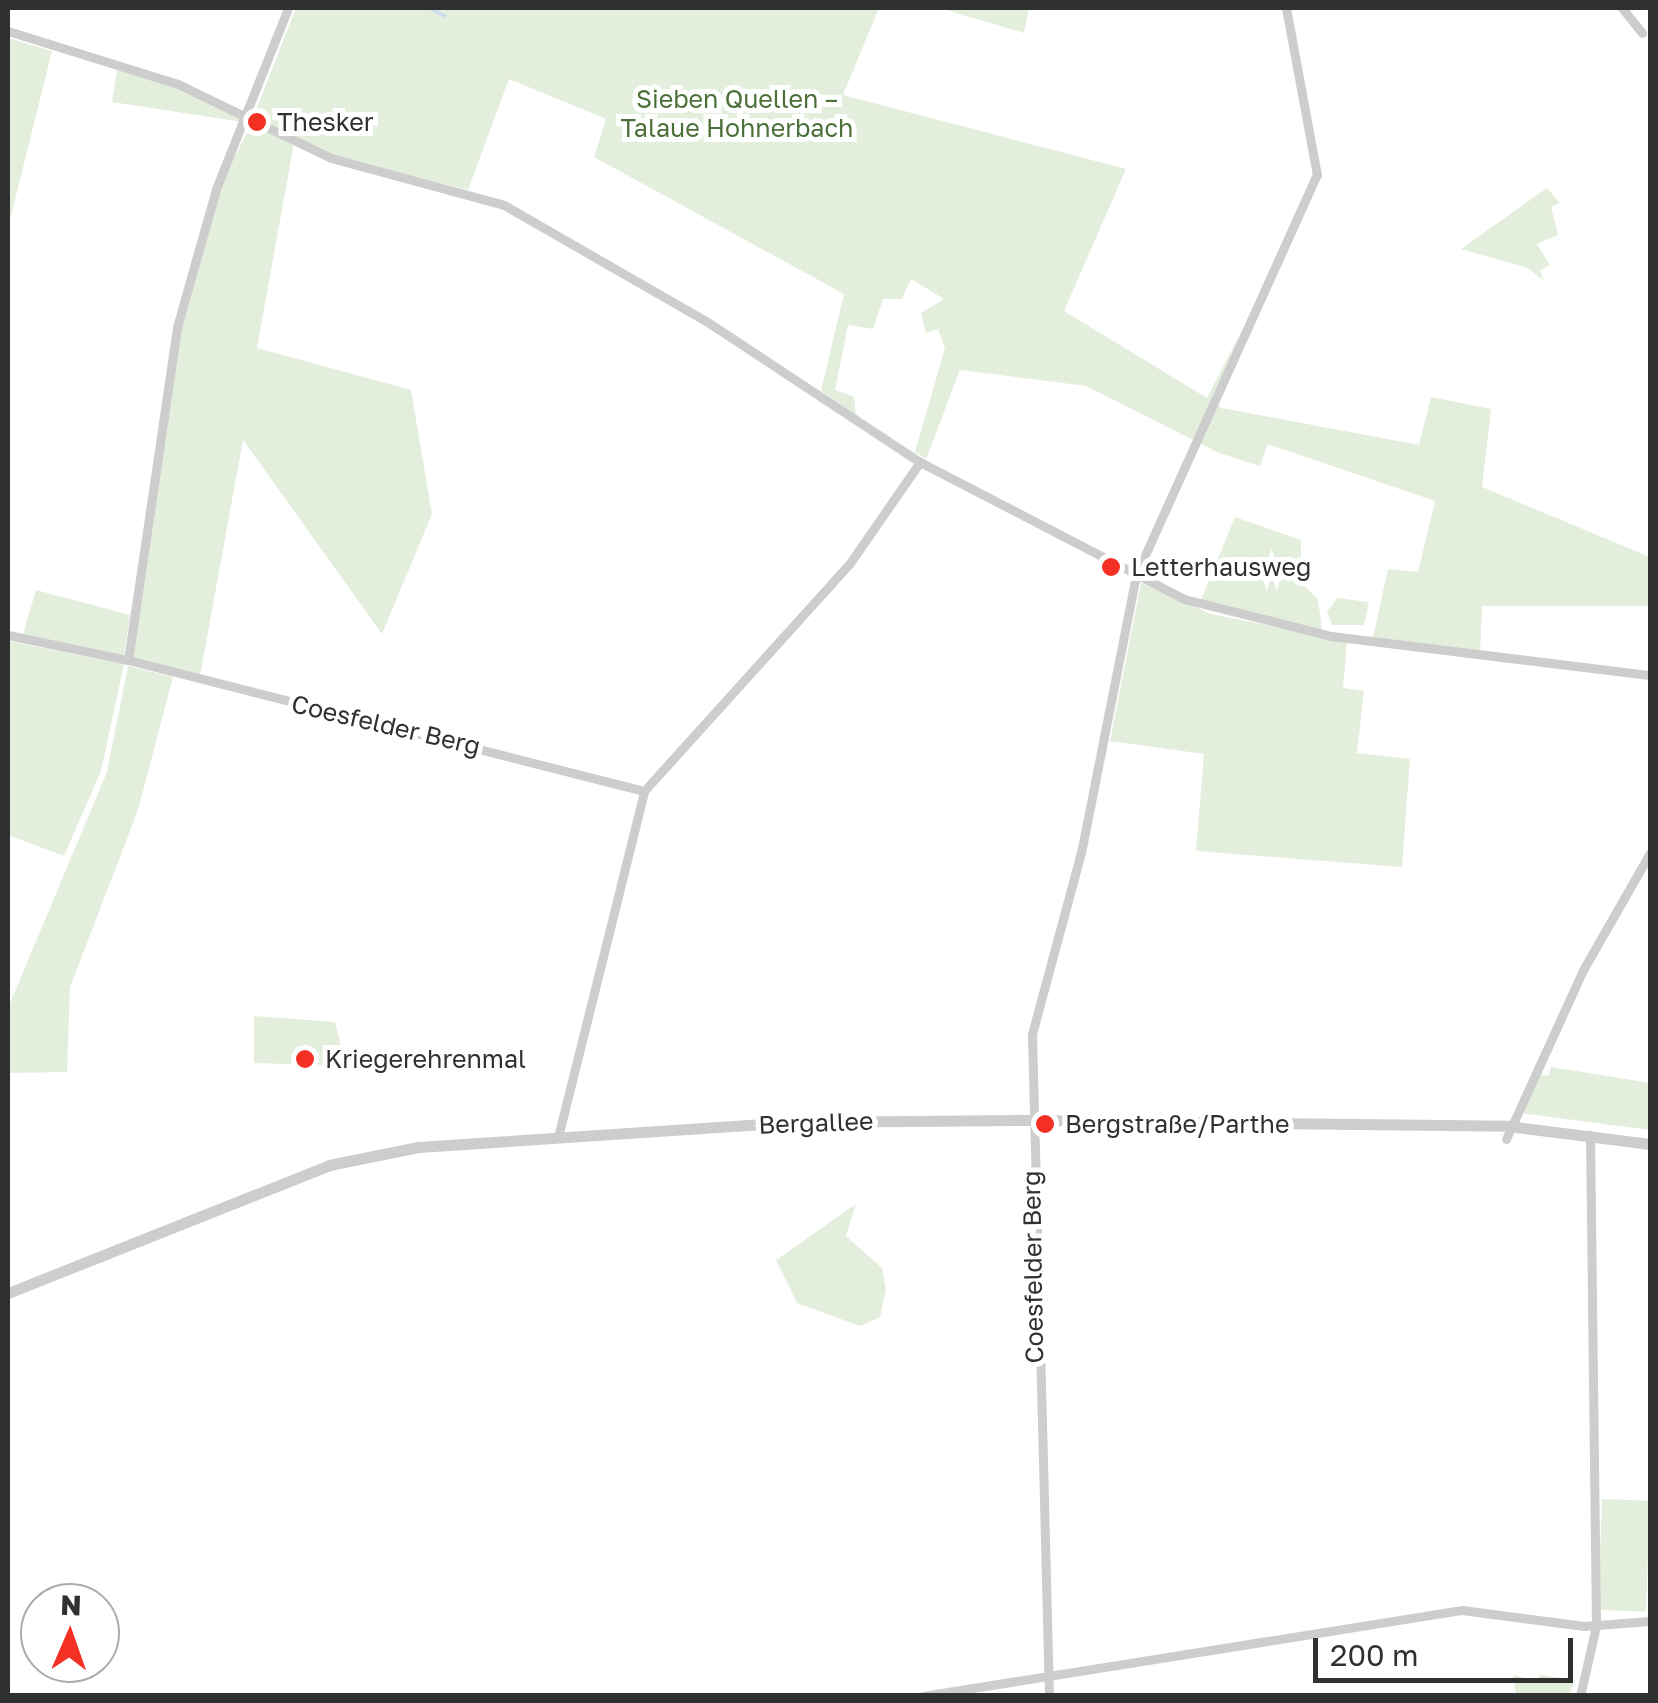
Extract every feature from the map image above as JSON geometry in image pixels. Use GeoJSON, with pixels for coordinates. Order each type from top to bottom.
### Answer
{"type":"FeatureCollection","features":[{"type":"Feature","properties":{"kind":"street"},"geometry":{"type":"LineString","coordinates":[[128,660],[176,327],[216,189],[288,8]]}},
{"type":"Feature","properties":{"kind":"street","name":"Coesfelder Berg"},"geometry":{"type":"LineString","coordinates":[[1049,1696],[1044,1672],[1029,1120],[1034,1020],[1081,853],[1136,576],[1317,176],[1286,8]]}},
{"type":"Feature","properties":{"kind":"street"},"geometry":{"type":"LineString","coordinates":[[1622,8],[1642,32]]}},
{"type":"Feature","properties":{"kind":"street"},"geometry":{"type":"LineString","coordinates":[[8,32],[248,114],[331,158],[504,205],[706,321],[920,462],[1136,576],[1210,608],[1331,636],[1650,675]]}},
{"type":"Feature","properties":{"kind":"street"},"geometry":{"type":"LineString","coordinates":[[558,1137],[644,791],[850,563],[920,462]]}},
{"type":"Feature","properties":{"kind":"street","name":"Coesfelder Berg"},"geometry":{"type":"LineString","coordinates":[[8,635],[128,660],[644,791]]}},
{"type":"Feature","properties":{"kind":"street"},"geometry":{"type":"LineString","coordinates":[[1507,1132],[1650,853]]}},
{"type":"Feature","properties":{"kind":"street","name":"Bergallee"},"geometry":{"type":"LineString","coordinates":[[8,1293],[358,1156],[558,1137],[798,1122],[1029,1120],[1507,1132],[1650,1144]]}},
{"type":"Feature","properties":{"kind":"street"},"geometry":{"type":"LineString","coordinates":[[1580,1696],[1596,1626],[1590,1141]]}},
{"type":"Feature","properties":{"kind":"street"},"geometry":{"type":"LineString","coordinates":[[923,1696],[1044,1672],[1462,1610],[1596,1626],[1650,1621]]}},
{"type":"Feature","properties":{"kind":"green space","name":"Sieben Quellen – Talaue Hohnerbach"},"geometry":{"type":"Polygon","coordinates":[[[296,8],[879,8],[843,95],[1126,169],[1064,311],[1207,398],[1243,328],[1211,400],[1222,408],[1419,445],[1431,397],[1491,409],[1482,487],[1650,557],[1650,606],[1482,606],[1480,652],[1373,637],[1388,569],[1418,572],[1435,501],[1268,444],[1260,466],[1219,453],[1086,386],[960,370],[926,459],[915,452],[945,348],[938,329],[926,333],[921,313],[944,299],[911,279],[902,299],[883,299],[873,329],[848,325],[835,390],[854,397],[856,415],[821,391],[844,294],[594,157],[606,119],[509,79],[468,190],[332,156],[254,115],[296,8]]]}},
{"type":"Feature","properties":{"kind":"green space"},"geometry":{"type":"Polygon","coordinates":[[[940,8],[1029,8],[1024,33],[940,8]]]}},
{"type":"Feature","properties":{"kind":"green space"},"geometry":{"type":"Polygon","coordinates":[[[8,38],[52,51],[8,228],[8,38]]]}},
{"type":"Feature","properties":{"kind":"green space"},"geometry":{"type":"Polygon","coordinates":[[[117,70],[188,91],[243,114],[242,122],[112,102],[117,70]]]}},
{"type":"Feature","properties":{"kind":"green space"},"geometry":{"type":"Polygon","coordinates":[[[253,121],[294,143],[257,348],[411,390],[432,514],[382,634],[243,440],[200,676],[129,658],[168,376],[217,191],[253,121]]]}},
{"type":"Feature","properties":{"kind":"green space"},"geometry":{"type":"Polygon","coordinates":[[[1547,188],[1560,203],[1551,207],[1558,235],[1537,244],[1550,265],[1540,270],[1544,281],[1528,268],[1461,249],[1547,188]]]}},
{"type":"Feature","properties":{"kind":"green space"},"geometry":{"type":"Polygon","coordinates":[[[1235,517],[1301,540],[1301,583],[1318,599],[1322,630],[1201,600],[1235,517]]]}},
{"type":"Feature","properties":{"kind":"green space"},"geometry":{"type":"Polygon","coordinates":[[[1141,583],[1211,614],[1347,641],[1343,688],[1364,691],[1357,753],[1410,759],[1402,867],[1196,851],[1204,754],[1110,741],[1141,583]]]}},
{"type":"Feature","properties":{"kind":"green space"},"geometry":{"type":"Polygon","coordinates":[[[36,590],[130,615],[124,655],[23,634],[36,590]]]}},
{"type":"Feature","properties":{"kind":"green space"},"geometry":{"type":"Polygon","coordinates":[[[1337,598],[1369,602],[1364,625],[1332,625],[1327,612],[1337,598]]]}},
{"type":"Feature","properties":{"kind":"green space"},"geometry":{"type":"Polygon","coordinates":[[[8,641],[124,664],[101,771],[64,856],[8,835],[8,641]]]}},
{"type":"Feature","properties":{"kind":"green space"},"geometry":{"type":"Polygon","coordinates":[[[128,666],[173,677],[138,810],[70,987],[67,1072],[8,1073],[8,1008],[107,772],[128,666]]]}},
{"type":"Feature","properties":{"kind":"green space"},"geometry":{"type":"Polygon","coordinates":[[[254,1016],[335,1022],[346,1066],[254,1063],[254,1016]]]}},
{"type":"Feature","properties":{"kind":"green space"},"geometry":{"type":"Polygon","coordinates":[[[1551,1067],[1650,1083],[1650,1130],[1521,1113],[1537,1074],[1548,1076],[1551,1067]]]}},
{"type":"Feature","properties":{"kind":"green space"},"geometry":{"type":"Polygon","coordinates":[[[856,1204],[846,1236],[882,1268],[886,1290],[880,1317],[860,1326],[797,1303],[776,1260],[856,1204]]]}},
{"type":"Feature","properties":{"kind":"green space"},"geometry":{"type":"Polygon","coordinates":[[[1602,1499],[1650,1501],[1646,1612],[1598,1610],[1602,1499]]]}},
{"type":"Feature","properties":{"kind":"green space"},"geometry":{"type":"Polygon","coordinates":[[[1513,1675],[1538,1681],[1540,1675],[1574,1680],[1570,1695],[1516,1695],[1513,1675]]]}},
{"type":"Feature","properties":{"kind":"waterway"},"geometry":{"type":"LineString","coordinates":[[429,8],[444,15]]}},
{"type":"Feature","properties":{"kind":"place","name":"Thesker"},"geometry":{"type":"Point","coordinates":[257,122]}},
{"type":"Feature","properties":{"kind":"place","name":"Letterhausweg"},"geometry":{"type":"Point","coordinates":[1111,567]}},
{"type":"Feature","properties":{"kind":"place","name":"Kriegerehrenmal"},"geometry":{"type":"Point","coordinates":[305,1059]}},
{"type":"Feature","properties":{"kind":"place","name":"Bergstraße/Parthe"},"geometry":{"type":"Point","coordinates":[1045,1124]}}]}
